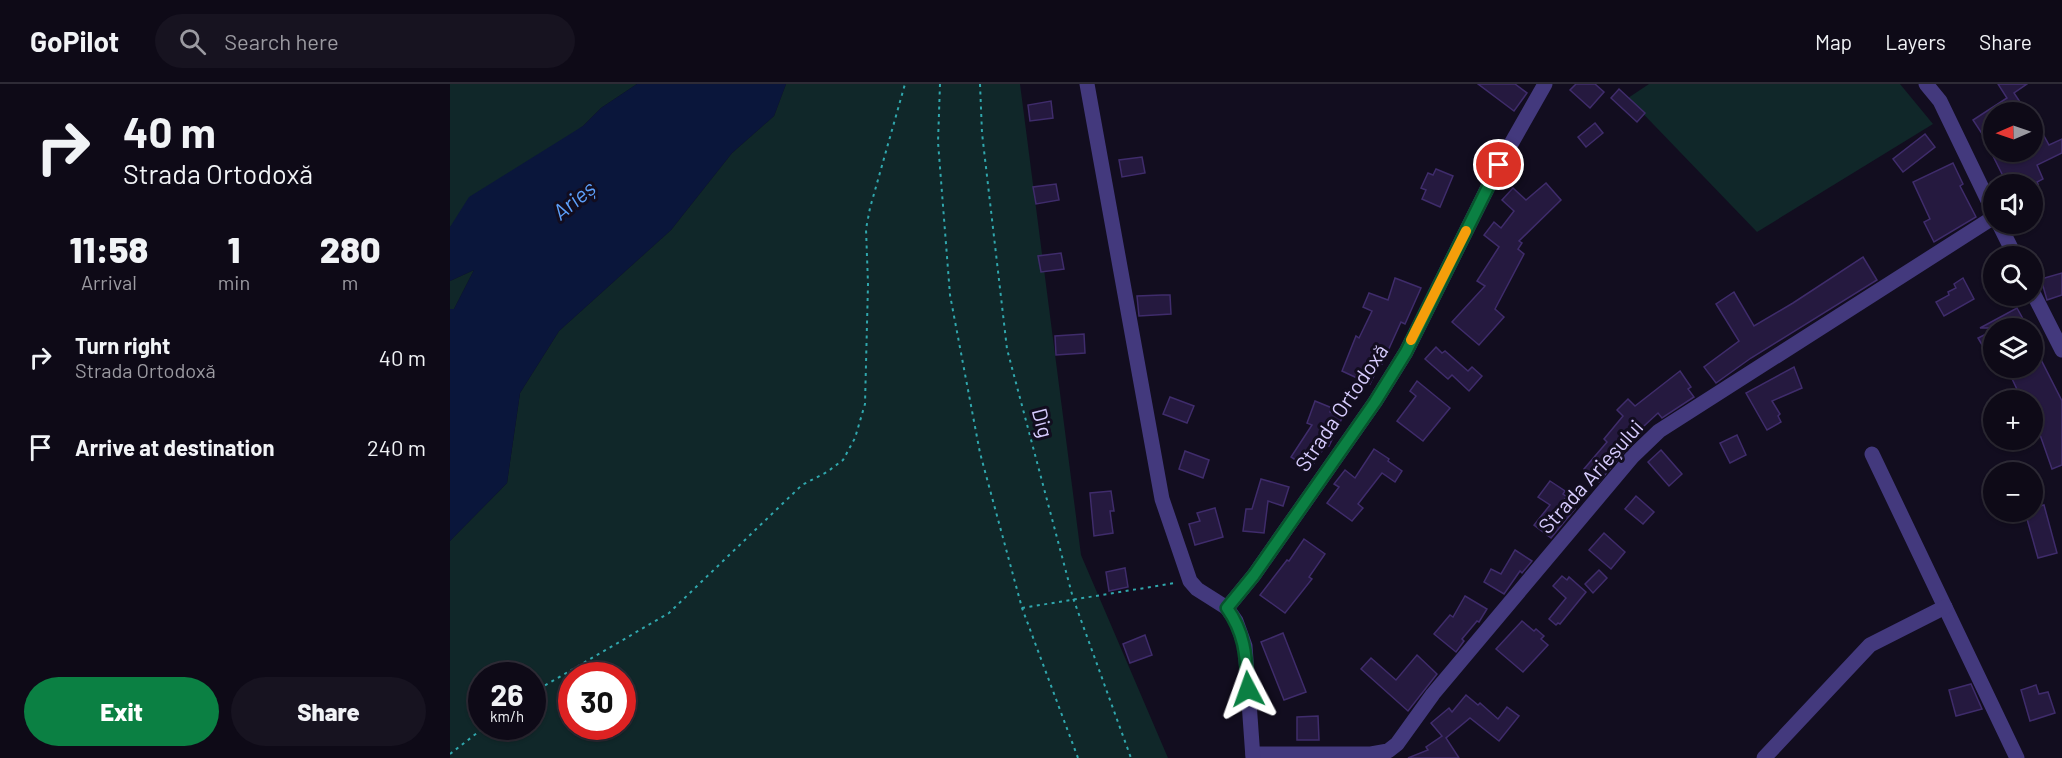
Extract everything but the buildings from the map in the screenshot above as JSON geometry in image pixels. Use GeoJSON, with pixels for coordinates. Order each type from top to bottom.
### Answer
{"type":"FeatureCollection","features":[{"type":"Feature","properties":{"kind":"street"},"geometry":{"type":"LineString","coordinates":[[1087,84],[1162,499],[1190,581],[1197,589],[1227,608],[1236,621],[1245,646],[1253,756]]}},
{"type":"Feature","properties":{"kind":"street","name":"Strada Ortodoxă"},"geometry":{"type":"LineString","coordinates":[[1227,608],[1254,575],[1368,411],[1406,352],[1499,165],[1545,84]]}},
{"type":"Feature","properties":{"kind":"street"},"geometry":{"type":"LineString","coordinates":[[1926,84],[1940,101],[1983,190]]}},
{"type":"Feature","properties":{"kind":"street","name":"Strada Arieșului"},"geometry":{"type":"LineString","coordinates":[[1253,756],[1371,754],[1389,751],[1397,744],[1433,694],[1633,456],[1659,431],[1983,224]]}},
{"type":"Feature","properties":{"kind":"street"},"geometry":{"type":"LineString","coordinates":[[2040,306],[2062,351]]}},
{"type":"Feature","properties":{"kind":"street"},"geometry":{"type":"LineString","coordinates":[[1872,454],[2017,758]]}},
{"type":"Feature","properties":{"kind":"street"},"geometry":{"type":"LineString","coordinates":[[1764,758],[1870,645],[1945,607]]}},
{"type":"Feature","properties":{"kind":"path"},"geometry":{"type":"LineString","coordinates":[[546,685],[669,613],[802,485],[827,472],[843,460],[855,438],[865,404],[868,284],[866,229],[905,84]]}},
{"type":"Feature","properties":{"kind":"path"},"geometry":{"type":"LineString","coordinates":[[940,84],[938,142],[950,295],[980,453],[1022,608],[1078,758]]}},
{"type":"Feature","properties":{"kind":"path","name":"Dig"},"geometry":{"type":"LineString","coordinates":[[980,84],[982,133],[1007,349],[1073,598],[1131,758]]}},
{"type":"Feature","properties":{"kind":"path"},"geometry":{"type":"LineString","coordinates":[[1022,608],[1190,581]]}},
{"type":"Feature","properties":{"kind":"path"},"geometry":{"type":"LineString","coordinates":[[450,754],[468,740]]}},
{"type":"Feature","properties":{"kind":"green space"},"geometry":{"type":"Polygon","coordinates":[[[450,84],[637,84],[601,108],[583,126],[450,227],[450,84]]]}},
{"type":"Feature","properties":{"kind":"green space"},"geometry":{"type":"Polygon","coordinates":[[[786,84],[1020,84],[1081,555],[1168,758],[450,758],[450,541],[507,483],[520,393],[559,331],[671,230],[732,153],[774,116],[786,84]]]}},
{"type":"Feature","properties":{"kind":"green space"},"geometry":{"type":"Polygon","coordinates":[[[1649,84],[1900,84],[1933,124],[1757,232],[1628,98],[1649,84]]]}},
{"type":"Feature","properties":{"kind":"green space"},"geometry":{"type":"Polygon","coordinates":[[[474,270],[454,309],[450,309],[450,281],[474,270]]]}},
{"type":"Feature","properties":{"kind":"water","name":"Arieș"},"geometry":{"type":"Polygon","coordinates":[[[637,84],[786,84],[774,116],[732,153],[671,230],[559,331],[520,393],[507,483],[450,541],[450,309],[454,309],[474,270],[450,281],[450,227],[469,197],[583,126],[601,108],[637,84]]]}},
{"type":"Feature","properties":{"kind":"slow traffic"},"geometry":{"type":"LineString","coordinates":[[1411,340],[1466,231]]}},
{"type":"Feature","properties":{"kind":"route"},"geometry":{"type":"LineString","coordinates":[[1248,689],[1245,646],[1236,621],[1227,608],[1254,575],[1375,402],[1406,352],[1499,165]]}}]}
